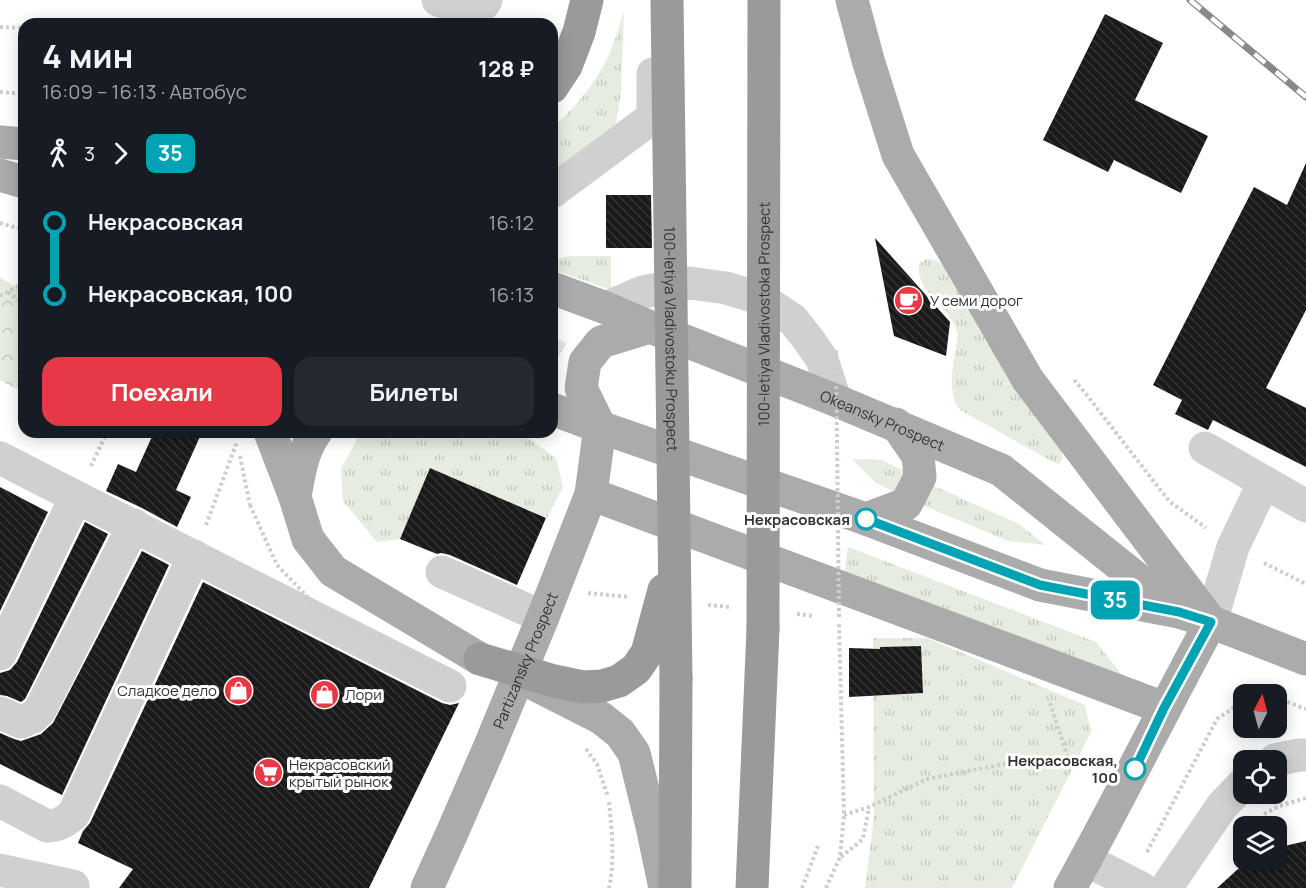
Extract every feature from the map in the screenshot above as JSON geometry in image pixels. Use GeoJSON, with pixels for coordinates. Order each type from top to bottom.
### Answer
{"type":"FeatureCollection","features":[{"type":"Feature","properties":{"kind":"highway"},"geometry":{"type":"LineString","coordinates":[[558,78],[566,66],[579,32],[587,0]]}},
{"type":"Feature","properties":{"kind":"highway","name":"100-letiya Vladivostoku Prospect"},"geometry":{"type":"LineString","coordinates":[[667,0],[676,679],[675,888]]}},
{"type":"Feature","properties":{"kind":"highway","name":"100-letiya Vladivostoka Prospect"},"geometry":{"type":"LineString","coordinates":[[752,888],[763,628],[765,0]]}},
{"type":"Feature","properties":{"kind":"highway"},"geometry":{"type":"LineString","coordinates":[[461,673],[554,681],[583,687],[602,686],[619,681],[636,669],[647,653],[664,590],[674,523]]}},
{"type":"Feature","properties":{"kind":"main road"},"geometry":{"type":"LineString","coordinates":[[852,0],[897,155],[1028,380],[1211,622],[1070,888]]}},
{"type":"Feature","properties":{"kind":"main road"},"geometry":{"type":"LineString","coordinates":[[0,142],[18,144]]}},
{"type":"Feature","properties":{"kind":"main road"},"geometry":{"type":"LineString","coordinates":[[0,175],[18,180]]}},
{"type":"Feature","properties":{"kind":"main road","name":"Okeansky Prospect"},"geometry":{"type":"LineString","coordinates":[[558,290],[896,424],[1001,470],[1179,612]]}},
{"type":"Feature","properties":{"kind":"main road"},"geometry":{"type":"LineString","coordinates":[[600,428],[581,388],[585,362],[601,342],[650,327]]}},
{"type":"Feature","properties":{"kind":"main road","name":"Okeansky Prospect"},"geometry":{"type":"LineString","coordinates":[[558,411],[600,428],[866,519],[1040,585],[1179,612],[1306,659]]}},
{"type":"Feature","properties":{"kind":"main road"},"geometry":{"type":"LineString","coordinates":[[866,519],[906,504],[920,477],[918,456],[896,424]]}},
{"type":"Feature","properties":{"kind":"main road","name":"Partizansky Prospect"},"geometry":{"type":"LineString","coordinates":[[426,888],[484,759],[591,494],[600,428]]}},
{"type":"Feature","properties":{"kind":"main road"},"geometry":{"type":"LineString","coordinates":[[272,438],[308,539],[333,571],[461,673],[554,693],[590,729],[620,733],[634,753],[665,888]]}},
{"type":"Feature","properties":{"kind":"main road"},"geometry":{"type":"LineString","coordinates":[[295,497],[300,464],[313,438]]}},
{"type":"Feature","properties":{"kind":"main road"},"geometry":{"type":"LineString","coordinates":[[591,494],[1164,708]]}},
{"type":"Feature","properties":{"kind":"lane"},"geometry":{"type":"LineString","coordinates":[[438,0],[465,9],[483,5],[486,0]]}},
{"type":"Feature","properties":{"kind":"lane"},"geometry":{"type":"LineString","coordinates":[[558,188],[653,117],[654,0]]}},
{"type":"Feature","properties":{"kind":"lane"},"geometry":{"type":"LineString","coordinates":[[606,308],[643,292],[690,283],[726,288],[762,299],[793,320],[808,339],[822,359],[836,400]]}},
{"type":"Feature","properties":{"kind":"lane"},"geometry":{"type":"LineString","coordinates":[[1205,448],[1306,506]]}},
{"type":"Feature","properties":{"kind":"lane"},"geometry":{"type":"LineString","coordinates":[[0,458],[194,556],[461,673]]}},
{"type":"Feature","properties":{"kind":"lane"},"geometry":{"type":"LineString","coordinates":[[1211,622],[1233,547],[1264,482]]}},
{"type":"Feature","properties":{"kind":"lane"},"geometry":{"type":"LineString","coordinates":[[2,642],[76,497]]}},
{"type":"Feature","properties":{"kind":"lane"},"geometry":{"type":"LineString","coordinates":[[0,713],[21,722],[33,717],[40,710],[134,525]]}},
{"type":"Feature","properties":{"kind":"lane"},"geometry":{"type":"LineString","coordinates":[[0,801],[47,826],[55,826],[73,815],[194,556]]}},
{"type":"Feature","properties":{"kind":"lane"},"geometry":{"type":"LineString","coordinates":[[442,572],[543,617]]}},
{"type":"Feature","properties":{"kind":"lane"},"geometry":{"type":"LineString","coordinates":[[1287,758],[1306,755]]}},
{"type":"Feature","properties":{"kind":"lane"},"geometry":{"type":"LineString","coordinates":[[1166,888],[1222,806],[1233,794]]}},
{"type":"Feature","properties":{"kind":"lane"},"geometry":{"type":"LineString","coordinates":[[1086,860],[1136,885]]}},
{"type":"Feature","properties":{"kind":"lane"},"geometry":{"type":"LineString","coordinates":[[0,870],[74,886]]}},
{"type":"Feature","properties":{"kind":"path"},"geometry":{"type":"LineString","coordinates":[[0,27],[18,28]]}},
{"type":"Feature","properties":{"kind":"path"},"geometry":{"type":"LineString","coordinates":[[0,92],[18,94]]}},
{"type":"Feature","properties":{"kind":"path"},"geometry":{"type":"LineString","coordinates":[[0,223],[18,228]]}},
{"type":"Feature","properties":{"kind":"path"},"geometry":{"type":"LineString","coordinates":[[0,296],[18,286]]}},
{"type":"Feature","properties":{"kind":"path"},"geometry":{"type":"LineString","coordinates":[[8,292],[18,300]]}},
{"type":"Feature","properties":{"kind":"path"},"geometry":{"type":"LineString","coordinates":[[826,888],[840,857],[844,815],[836,350]]}},
{"type":"Feature","properties":{"kind":"path"},"geometry":{"type":"LineString","coordinates":[[1073,379],[1169,501],[1233,547],[1306,584]]}},
{"type":"Feature","properties":{"kind":"path"},"geometry":{"type":"LineString","coordinates":[[236,438],[250,505],[277,565],[316,606],[461,673]]}},
{"type":"Feature","properties":{"kind":"path"},"geometry":{"type":"LineString","coordinates":[[194,556],[237,441]]}},
{"type":"Feature","properties":{"kind":"path"},"geometry":{"type":"LineString","coordinates":[[1287,702],[1306,709]]}},
{"type":"Feature","properties":{"kind":"path"},"geometry":{"type":"LineString","coordinates":[[1050,703],[1070,765]]}},
{"type":"Feature","properties":{"kind":"path"},"geometry":{"type":"LineString","coordinates":[[1136,885],[1217,719],[1233,708]]}},
{"type":"Feature","properties":{"kind":"path"},"geometry":{"type":"LineString","coordinates":[[590,729],[597,764],[608,797],[613,868],[609,888]]}},
{"type":"Feature","properties":{"kind":"path"},"geometry":{"type":"LineString","coordinates":[[844,815],[869,807],[927,779],[1039,757],[1080,767]]}},
{"type":"Feature","properties":{"kind":"path"},"geometry":{"type":"LineString","coordinates":[[1261,816],[1279,806],[1306,798]]}},
{"type":"Feature","properties":{"kind":"path"},"geometry":{"type":"LineString","coordinates":[[840,857],[863,839],[869,807]]}},
{"type":"Feature","properties":{"kind":"path"},"geometry":{"type":"LineString","coordinates":[[802,888],[818,846]]}},
{"type":"Feature","properties":{"kind":"green space"},"geometry":{"type":"Polygon","coordinates":[[[624,11],[621,91],[615,130],[558,174],[558,122],[576,105],[602,69],[624,11]]]}},
{"type":"Feature","properties":{"kind":"green space"},"geometry":{"type":"Polygon","coordinates":[[[569,256],[611,256],[611,290],[558,271],[558,259],[569,256]]]}},
{"type":"Feature","properties":{"kind":"green space"},"geometry":{"type":"Polygon","coordinates":[[[926,259],[941,263],[1015,390],[1061,449],[1063,458],[1060,463],[1057,464],[960,410],[955,403],[952,384],[958,335],[955,325],[928,292],[919,275],[919,264],[926,259]]]}},
{"type":"Feature","properties":{"kind":"green space"},"geometry":{"type":"Polygon","coordinates":[[[0,277],[18,289],[18,390],[0,380],[0,277]]]}},
{"type":"Feature","properties":{"kind":"green space"},"geometry":{"type":"Polygon","coordinates":[[[558,339],[567,343],[558,357],[558,339]]]}},
{"type":"Feature","properties":{"kind":"green space"},"geometry":{"type":"Polygon","coordinates":[[[358,438],[528,438],[556,458],[563,487],[547,518],[430,468],[400,539],[377,542],[343,501],[341,469],[358,438]]]}},
{"type":"Feature","properties":{"kind":"green space"},"geometry":{"type":"Polygon","coordinates":[[[852,459],[882,460],[913,475],[904,496],[876,483],[852,459]]]}},
{"type":"Feature","properties":{"kind":"green space"},"geometry":{"type":"Polygon","coordinates":[[[923,481],[1019,524],[1045,545],[1008,541],[915,502],[923,481]]]}},
{"type":"Feature","properties":{"kind":"green space"},"geometry":{"type":"Polygon","coordinates":[[[848,547],[1096,642],[1130,685],[844,575],[848,547]]]}},
{"type":"Feature","properties":{"kind":"green space"},"geometry":{"type":"Polygon","coordinates":[[[873,638],[927,638],[1085,705],[1091,732],[1012,888],[865,888],[874,816],[873,638]],[[921,646],[880,647],[882,695],[923,693],[921,646]]]}},
{"type":"Feature","properties":{"kind":"building"},"geometry":{"type":"Polygon","coordinates":[[[1105,14],[1163,43],[1135,100],[1208,136],[1181,193],[1114,160],[1108,172],[1043,140],[1105,14]]]}},
{"type":"Feature","properties":{"kind":"building"},"geometry":{"type":"Polygon","coordinates":[[[1306,163],[1306,310],[1266,388],[1306,408],[1306,467],[1213,420],[1208,430],[1175,414],[1182,400],[1153,385],[1254,187],[1287,205],[1306,163]]]}},
{"type":"Feature","properties":{"kind":"building"},"geometry":{"type":"Polygon","coordinates":[[[606,195],[651,195],[652,248],[606,248],[606,195]]]}},
{"type":"Feature","properties":{"kind":"building","name":"У семи дорог"},"geometry":{"type":"Polygon","coordinates":[[[875,238],[950,322],[946,356],[894,336],[875,238]]]}},
{"type":"Feature","properties":{"kind":"building"},"geometry":{"type":"Polygon","coordinates":[[[151,438],[199,438],[176,490],[191,497],[177,527],[106,491],[118,464],[136,472],[151,438]]]}},
{"type":"Feature","properties":{"kind":"building"},"geometry":{"type":"Polygon","coordinates":[[[430,468],[546,518],[517,585],[450,555],[437,554],[400,539],[430,468]]]}},
{"type":"Feature","properties":{"kind":"building"},"geometry":{"type":"Polygon","coordinates":[[[0,487],[48,512],[0,611],[0,487]]]}},
{"type":"Feature","properties":{"kind":"building"},"geometry":{"type":"Polygon","coordinates":[[[85,522],[108,534],[25,699],[21,702],[0,695],[0,673],[10,670],[17,662],[85,522]]]}},
{"type":"Feature","properties":{"kind":"building"},"geometry":{"type":"Polygon","coordinates":[[[142,551],[169,565],[62,795],[0,764],[0,733],[21,741],[41,734],[53,723],[142,551]]]}},
{"type":"Feature","properties":{"kind":"building","name":"Некрасовский крытый рынок"},"geometry":{"type":"Polygon","coordinates":[[[203,582],[442,703],[450,705],[459,703],[369,888],[119,888],[133,869],[78,843],[83,831],[90,823],[203,582]]]}},
{"type":"Feature","properties":{"kind":"building"},"geometry":{"type":"Polygon","coordinates":[[[921,646],[923,693],[849,697],[849,648],[880,649],[880,647],[921,646]]]}},
{"type":"Feature","properties":{"kind":"building"},"geometry":{"type":"Polygon","coordinates":[[[1306,841],[1306,888],[1217,888],[1237,870],[1287,870],[1287,845],[1306,841]]]}},
{"type":"Feature","properties":{"kind":"railway"},"geometry":{"type":"LineString","coordinates":[[1190,0],[1306,97]]}},
{"type":"Feature","properties":{"kind":"bus line","name":"35"},"geometry":{"type":"LineString","coordinates":[[866,519],[1040,585],[1179,612],[1211,622],[1164,708],[1135,769]]}},
{"type":"Feature","properties":{"kind":"place","name":"У семи дорог"},"geometry":{"type":"Point","coordinates":[909,300]}},
{"type":"Feature","properties":{"kind":"place","name":"Некрасовская"},"geometry":{"type":"Point","coordinates":[866,519]}},
{"type":"Feature","properties":{"kind":"place","name":"Сладкое дело"},"geometry":{"type":"Point","coordinates":[238,690]}},
{"type":"Feature","properties":{"kind":"place","name":"Лори"},"geometry":{"type":"Point","coordinates":[324,694]}},
{"type":"Feature","properties":{"kind":"place","name":"Некрасовская, 100"},"geometry":{"type":"Point","coordinates":[1135,769]}},
{"type":"Feature","properties":{"kind":"place","name":"Некрасовский крытый рынок"},"geometry":{"type":"Point","coordinates":[268,773]}}]}
